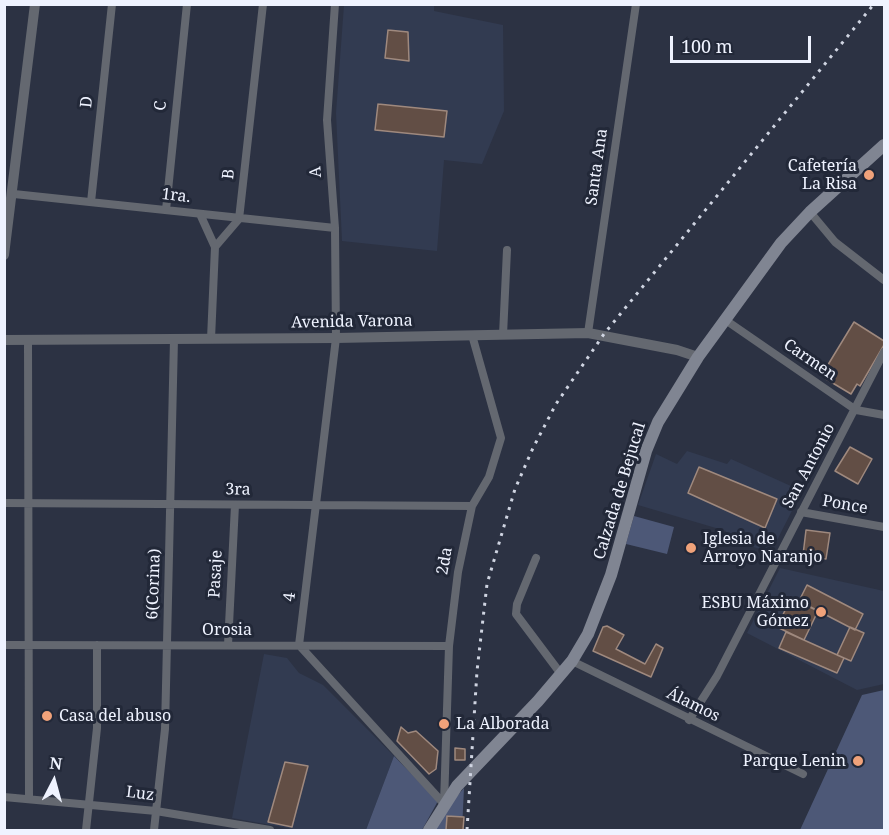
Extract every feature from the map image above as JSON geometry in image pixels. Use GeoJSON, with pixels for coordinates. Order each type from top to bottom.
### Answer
{"type":"FeatureCollection","features":[{"type":"Feature","properties":{"kind":"main road","name":"Calzada de Bejucal"},"geometry":{"type":"LineString","coordinates":[[429,831],[457,786],[572,661],[598,611],[646,451],[658,422],[698,357],[781,243],[810,212],[885,145]]}},
{"type":"Feature","properties":{"kind":"street"},"geometry":{"type":"LineString","coordinates":[[4,255],[14,194],[35,4]]}},
{"type":"Feature","properties":{"kind":"street","name":"D"},"geometry":{"type":"LineString","coordinates":[[91,202],[112,4]]}},
{"type":"Feature","properties":{"kind":"street","name":"C"},"geometry":{"type":"LineString","coordinates":[[166,210],[187,4]]}},
{"type":"Feature","properties":{"kind":"street","name":"B"},"geometry":{"type":"LineString","coordinates":[[239,219],[263,4]]}},
{"type":"Feature","properties":{"kind":"street","name":"A"},"geometry":{"type":"LineString","coordinates":[[335,4],[327,120],[336,228],[336,338]]}},
{"type":"Feature","properties":{"kind":"street","name":"Santa Ana"},"geometry":{"type":"LineString","coordinates":[[588,333],[636,4]]}},
{"type":"Feature","properties":{"kind":"street","name":"1ra."},"geometry":{"type":"LineString","coordinates":[[14,194],[336,228]]}},
{"type":"Feature","properties":{"kind":"street"},"geometry":{"type":"LineString","coordinates":[[810,212],[835,242],[885,280]]}},
{"type":"Feature","properties":{"kind":"street"},"geometry":{"type":"LineString","coordinates":[[200,214],[215,248],[211,339]]}},
{"type":"Feature","properties":{"kind":"street"},"geometry":{"type":"LineString","coordinates":[[215,248],[239,219]]}},
{"type":"Feature","properties":{"kind":"street"},"geometry":{"type":"LineString","coordinates":[[503,334],[507,250]]}},
{"type":"Feature","properties":{"kind":"street","name":"Carmen"},"geometry":{"type":"LineString","coordinates":[[724,319],[856,410],[885,415]]}},
{"type":"Feature","properties":{"kind":"street","name":"Avenida Varona"},"geometry":{"type":"LineString","coordinates":[[4,340],[336,338],[588,333],[677,350],[698,357]]}},
{"type":"Feature","properties":{"kind":"street","name":"2da"},"geometry":{"type":"LineString","coordinates":[[444,804],[449,646],[458,572],[472,506],[489,477],[501,438],[472,335]]}},
{"type":"Feature","properties":{"kind":"street","name":"4"},"geometry":{"type":"LineString","coordinates":[[299,645],[336,338]]}},
{"type":"Feature","properties":{"kind":"street"},"geometry":{"type":"LineString","coordinates":[[28,339],[29,797]]}},
{"type":"Feature","properties":{"kind":"street","name":"6(Corina)"},"geometry":{"type":"LineString","coordinates":[[154,831],[165,729],[172,504],[174,339]]}},
{"type":"Feature","properties":{"kind":"street","name":"San Antonio"},"geometry":{"type":"LineString","coordinates":[[689,720],[717,676],[885,352]]}},
{"type":"Feature","properties":{"kind":"street","name":"3ra"},"geometry":{"type":"LineString","coordinates":[[4,503],[472,506]]}},
{"type":"Feature","properties":{"kind":"street","name":"Pasaje"},"geometry":{"type":"LineString","coordinates":[[228,645],[235,505]]}},
{"type":"Feature","properties":{"kind":"street","name":"Ponce"},"geometry":{"type":"LineString","coordinates":[[801,512],[885,527]]}},
{"type":"Feature","properties":{"kind":"street"},"geometry":{"type":"LineString","coordinates":[[536,558],[517,604],[516,614],[561,674]]}},
{"type":"Feature","properties":{"kind":"street","name":"Orosia"},"geometry":{"type":"LineString","coordinates":[[4,645],[449,646]]}},
{"type":"Feature","properties":{"kind":"street"},"geometry":{"type":"LineString","coordinates":[[86,831],[97,728],[97,645]]}},
{"type":"Feature","properties":{"kind":"street"},"geometry":{"type":"LineString","coordinates":[[299,645],[444,804]]}},
{"type":"Feature","properties":{"kind":"street","name":"Álamos"},"geometry":{"type":"LineString","coordinates":[[572,661],[803,774]]}},
{"type":"Feature","properties":{"kind":"street","name":"Luz"},"geometry":{"type":"LineString","coordinates":[[4,797],[29,797],[156,811],[270,831]]}},
{"type":"Feature","properties":{"kind":"shaded area"},"geometry":{"type":"Polygon","coordinates":[[[344,5],[434,5],[434,11],[503,25],[504,111],[482,164],[444,160],[437,251],[342,241],[336,113],[344,5]]]}},
{"type":"Feature","properties":{"kind":"shaded area"},"geometry":{"type":"Polygon","coordinates":[[[687,451],[727,464],[731,459],[802,491],[771,552],[725,539],[726,531],[638,505],[656,454],[677,464],[687,451]]]}},
{"type":"Feature","properties":{"kind":"shaded area"},"geometry":{"type":"Polygon","coordinates":[[[634,516],[674,527],[667,554],[626,544],[634,516]]]}},
{"type":"Feature","properties":{"kind":"shaded area","name":"ESBU Máximo Gómez"},"geometry":{"type":"Polygon","coordinates":[[[780,568],[884,591],[884,684],[857,690],[747,633],[780,568]]]}},
{"type":"Feature","properties":{"kind":"shaded area"},"geometry":{"type":"Polygon","coordinates":[[[264,654],[287,658],[299,673],[323,685],[394,756],[366,830],[299,830],[232,818],[264,654]]]}},
{"type":"Feature","properties":{"kind":"shaded area","name":"Parque Lenin"},"geometry":{"type":"Polygon","coordinates":[[[884,690],[884,830],[800,830],[862,695],[884,690]]]}},
{"type":"Feature","properties":{"kind":"shaded area"},"geometry":{"type":"Polygon","coordinates":[[[394,756],[438,801],[422,830],[366,830],[394,756]]]}},
{"type":"Feature","properties":{"kind":"shaded area"},"geometry":{"type":"Polygon","coordinates":[[[464,788],[462,830],[434,830],[447,808],[464,788]]]}},
{"type":"Feature","properties":{"kind":"building"},"geometry":{"type":"Polygon","coordinates":[[[388,30],[408,32],[409,61],[385,58],[388,30]]]}},
{"type":"Feature","properties":{"kind":"building"},"geometry":{"type":"Polygon","coordinates":[[[378,104],[447,111],[444,137],[375,130],[378,104]]]}},
{"type":"Feature","properties":{"kind":"building"},"geometry":{"type":"Polygon","coordinates":[[[854,322],[884,341],[884,345],[860,386],[857,384],[851,394],[826,379],[831,371],[826,368],[854,322]]]}},
{"type":"Feature","properties":{"kind":"building"},"geometry":{"type":"Polygon","coordinates":[[[850,447],[872,459],[858,484],[835,471],[850,447]]]}},
{"type":"Feature","properties":{"kind":"building"},"geometry":{"type":"Polygon","coordinates":[[[699,467],[777,499],[765,528],[688,493],[699,467]]]}},
{"type":"Feature","properties":{"kind":"building"},"geometry":{"type":"Polygon","coordinates":[[[806,530],[830,533],[826,559],[803,555],[806,530]]]}},
{"type":"Feature","properties":{"kind":"building"},"geometry":{"type":"Polygon","coordinates":[[[807,585],[863,614],[855,630],[799,601],[807,585]]]}},
{"type":"Feature","properties":{"kind":"building"},"geometry":{"type":"Polygon","coordinates":[[[791,598],[818,611],[804,640],[777,627],[791,598]]]}},
{"type":"Feature","properties":{"kind":"building"},"geometry":{"type":"Polygon","coordinates":[[[607,626],[624,635],[616,649],[645,664],[656,644],[663,648],[651,677],[593,651],[603,627],[607,626]]]}},
{"type":"Feature","properties":{"kind":"building"},"geometry":{"type":"Polygon","coordinates":[[[850,627],[864,633],[851,661],[837,655],[850,627]]]}},
{"type":"Feature","properties":{"kind":"building"},"geometry":{"type":"Polygon","coordinates":[[[786,632],[844,658],[837,673],[779,648],[786,632]]]}},
{"type":"Feature","properties":{"kind":"building"},"geometry":{"type":"Polygon","coordinates":[[[401,727],[408,733],[416,731],[438,751],[436,769],[429,774],[397,741],[401,727]]]}},
{"type":"Feature","properties":{"kind":"building"},"geometry":{"type":"Polygon","coordinates":[[[455,748],[465,749],[465,760],[455,760],[455,748]]]}},
{"type":"Feature","properties":{"kind":"building"},"geometry":{"type":"Polygon","coordinates":[[[285,762],[308,766],[292,827],[268,822],[285,762]]]}},
{"type":"Feature","properties":{"kind":"building"},"geometry":{"type":"Polygon","coordinates":[[[447,816],[464,817],[463,830],[446,830],[447,816]]]}},
{"type":"Feature","properties":{"kind":"railway"},"geometry":{"type":"LineString","coordinates":[[467,830],[477,671],[487,584],[515,489],[533,448],[556,404],[604,334],[874,4]]}},
{"type":"Feature","properties":{"kind":"place","name":"Cafetería La Risa"},"geometry":{"type":"Point","coordinates":[869,175]}},
{"type":"Feature","properties":{"kind":"place","name":"Iglesia de Arroyo Naranjo"},"geometry":{"type":"Point","coordinates":[691,548]}},
{"type":"Feature","properties":{"kind":"place","name":"ESBU Máximo Gómez"},"geometry":{"type":"Point","coordinates":[821,612]}},
{"type":"Feature","properties":{"kind":"place","name":"Casa del abuso"},"geometry":{"type":"Point","coordinates":[47,716]}},
{"type":"Feature","properties":{"kind":"place","name":"La Alborada"},"geometry":{"type":"Point","coordinates":[444,724]}},
{"type":"Feature","properties":{"kind":"place","name":"Parque Lenin"},"geometry":{"type":"Point","coordinates":[858,761]}}]}
